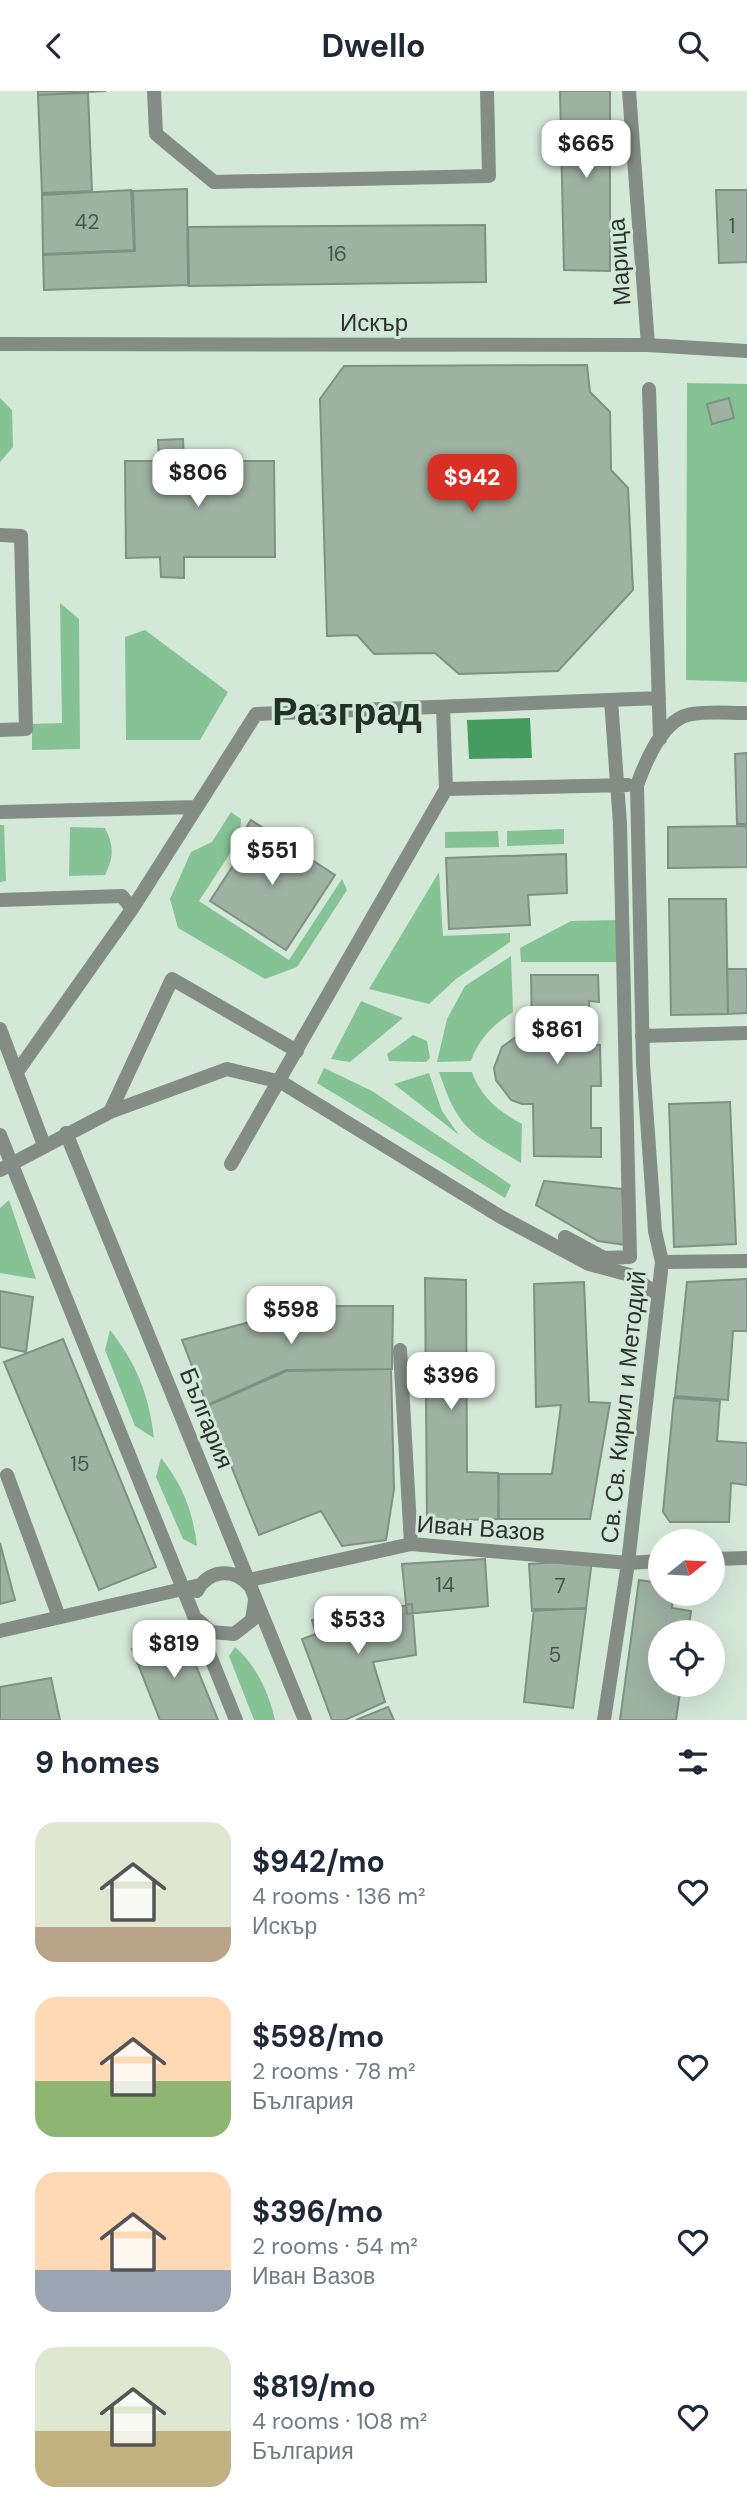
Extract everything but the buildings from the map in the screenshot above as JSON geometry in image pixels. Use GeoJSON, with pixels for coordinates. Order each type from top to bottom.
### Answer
{"type":"FeatureCollection","features":[{"type":"Feature","properties":{"kind":"street"},"geometry":{"type":"LineString","coordinates":[[154,91],[156,134],[214,182],[489,176],[487,91]]}},
{"type":"Feature","properties":{"kind":"street","name":"Марица"},"geometry":{"type":"LineString","coordinates":[[629,91],[648,345]]}},
{"type":"Feature","properties":{"kind":"street","name":"Искър"},"geometry":{"type":"LineString","coordinates":[[0,344],[648,345],[747,351]]}},
{"type":"Feature","properties":{"kind":"street"},"geometry":{"type":"LineString","coordinates":[[649,389],[659,698],[664,734]]}},
{"type":"Feature","properties":{"kind":"street"},"geometry":{"type":"LineString","coordinates":[[0,535],[21,536],[26,729],[0,730]]}},
{"type":"Feature","properties":{"kind":"street"},"geometry":{"type":"LineString","coordinates":[[17,1072],[132,909],[256,714],[659,698]]}},
{"type":"Feature","properties":{"kind":"street"},"geometry":{"type":"LineString","coordinates":[[565,1237],[604,1258],[630,1257],[618,785],[611,700]]}},
{"type":"Feature","properties":{"kind":"street"},"geometry":{"type":"LineString","coordinates":[[231,1164],[281,1082],[446,789],[443,707]]}},
{"type":"Feature","properties":{"kind":"street"},"geometry":{"type":"LineString","coordinates":[[664,734],[689,714],[747,713]]}},
{"type":"Feature","properties":{"kind":"street","name":"Св. Св. Кирил и Методий"},"geometry":{"type":"LineString","coordinates":[[604,1720],[628,1563],[662,1262],[655,1231],[642,1036],[637,785],[649,753],[664,734]]}},
{"type":"Feature","properties":{"kind":"street"},"geometry":{"type":"LineString","coordinates":[[446,789],[637,785]]}},
{"type":"Feature","properties":{"kind":"street"},"geometry":{"type":"LineString","coordinates":[[0,812],[197,807]]}},
{"type":"Feature","properties":{"kind":"street"},"geometry":{"type":"LineString","coordinates":[[0,900],[122,896],[132,909]]}},
{"type":"Feature","properties":{"kind":"street"},"geometry":{"type":"LineString","coordinates":[[110,1112],[172,979],[297,1051]]}},
{"type":"Feature","properties":{"kind":"street"},"geometry":{"type":"LineString","coordinates":[[0,1029],[44,1145]]}},
{"type":"Feature","properties":{"kind":"street"},"geometry":{"type":"LineString","coordinates":[[642,1036],[747,1034]]}},
{"type":"Feature","properties":{"kind":"street"},"geometry":{"type":"LineString","coordinates":[[5,1166],[110,1112],[226,1069],[281,1082],[501,1217],[589,1264],[630,1275],[657,1294]]}},
{"type":"Feature","properties":{"kind":"street","name":"България"},"geometry":{"type":"LineString","coordinates":[[66,1133],[305,1720]]}},
{"type":"Feature","properties":{"kind":"street"},"geometry":{"type":"LineString","coordinates":[[0,1135],[5,1166],[184,1589],[236,1720]]}},
{"type":"Feature","properties":{"kind":"street"},"geometry":{"type":"LineString","coordinates":[[662,1262],[747,1261]]}},
{"type":"Feature","properties":{"kind":"street"},"geometry":{"type":"LineString","coordinates":[[400,1350],[411,1544]]}},
{"type":"Feature","properties":{"kind":"street"},"geometry":{"type":"LineString","coordinates":[[7,1475],[59,1617]]}},
{"type":"Feature","properties":{"kind":"street","name":"Иван Вазов"},"geometry":{"type":"LineString","coordinates":[[252,1585],[411,1544],[628,1563],[648,1562]]}},
{"type":"Feature","properties":{"kind":"street"},"geometry":{"type":"LineString","coordinates":[[725,1559],[747,1558]]}},
{"type":"Feature","properties":{"kind":"street"},"geometry":{"type":"LineString","coordinates":[[226,1573],[252,1585],[251,1620],[234,1634],[211,1632],[195,1616],[195,1595],[207,1578],[226,1573]]}},
{"type":"Feature","properties":{"kind":"street"},"geometry":{"type":"LineString","coordinates":[[0,1631],[200,1585]]}},
{"type":"Feature","properties":{"kind":"shaded area"},"geometry":{"type":"Polygon","coordinates":[[[687,383],[747,384],[747,682],[686,680],[687,383]]]}},
{"type":"Feature","properties":{"kind":"shaded area"},"geometry":{"type":"Polygon","coordinates":[[[0,398],[12,410],[13,447],[0,462],[0,398]]]}},
{"type":"Feature","properties":{"kind":"shaded area"},"geometry":{"type":"Polygon","coordinates":[[[60,603],[79,619],[80,749],[32,750],[32,724],[62,723],[60,603]]]}},
{"type":"Feature","properties":{"kind":"shaded area"},"geometry":{"type":"Polygon","coordinates":[[[145,630],[228,692],[200,740],[126,740],[125,637],[145,630]]]}},
{"type":"Feature","properties":{"kind":"shaded area"},"geometry":{"type":"Polygon","coordinates":[[[530,718],[532,758],[469,759],[467,720],[530,718]]]}},
{"type":"Feature","properties":{"kind":"shaded area"},"geometry":{"type":"Polygon","coordinates":[[[231,812],[241,819],[240,838],[199,901],[289,960],[342,879],[347,890],[297,967],[265,979],[178,928],[170,899],[191,852],[212,842],[231,812]]]}},
{"type":"Feature","properties":{"kind":"shaded area"},"geometry":{"type":"Polygon","coordinates":[[[0,825],[4,825],[6,881],[0,882],[0,825]]]}},
{"type":"Feature","properties":{"kind":"shaded area"},"geometry":{"type":"Polygon","coordinates":[[[70,827],[105,828],[112,851],[105,875],[69,876],[70,827]]]}},
{"type":"Feature","properties":{"kind":"shaded area"},"geometry":{"type":"Polygon","coordinates":[[[564,829],[564,844],[507,846],[507,831],[564,829]]]}},
{"type":"Feature","properties":{"kind":"shaded area"},"geometry":{"type":"Polygon","coordinates":[[[498,831],[499,847],[445,848],[445,832],[498,831]]]}},
{"type":"Feature","properties":{"kind":"shaded area"},"geometry":{"type":"Polygon","coordinates":[[[439,872],[443,936],[510,933],[510,942],[456,979],[429,1004],[369,989],[439,872]]]}},
{"type":"Feature","properties":{"kind":"shaded area"},"geometry":{"type":"Polygon","coordinates":[[[618,920],[619,962],[521,962],[520,948],[571,921],[618,920]]]}},
{"type":"Feature","properties":{"kind":"shaded area"},"geometry":{"type":"Polygon","coordinates":[[[511,956],[513,1012],[488,1033],[478,1045],[471,1061],[437,1062],[447,1019],[465,986],[511,956]]]}},
{"type":"Feature","properties":{"kind":"shaded area"},"geometry":{"type":"Polygon","coordinates":[[[361,1001],[403,1018],[350,1062],[331,1059],[361,1001]]]}},
{"type":"Feature","properties":{"kind":"shaded area"},"geometry":{"type":"Polygon","coordinates":[[[413,1035],[427,1041],[430,1058],[426,1062],[389,1061],[387,1054],[413,1035]]]}},
{"type":"Feature","properties":{"kind":"shaded area"},"geometry":{"type":"Polygon","coordinates":[[[324,1068],[372,1091],[511,1185],[505,1198],[317,1083],[324,1068]]]}},
{"type":"Feature","properties":{"kind":"shaded area"},"geometry":{"type":"Polygon","coordinates":[[[439,1072],[472,1072],[491,1103],[522,1124],[521,1163],[468,1128],[453,1107],[439,1072]]]}},
{"type":"Feature","properties":{"kind":"shaded area"},"geometry":{"type":"Polygon","coordinates":[[[429,1073],[442,1111],[459,1135],[394,1084],[429,1073]]]}},
{"type":"Feature","properties":{"kind":"shaded area"},"geometry":{"type":"Polygon","coordinates":[[[9,1200],[36,1279],[0,1273],[0,1208],[9,1200]]]}},
{"type":"Feature","properties":{"kind":"shaded area"},"geometry":{"type":"Polygon","coordinates":[[[110,1330],[128,1355],[140,1381],[149,1408],[154,1438],[135,1426],[105,1350],[110,1330]]]}},
{"type":"Feature","properties":{"kind":"shaded area"},"geometry":{"type":"Polygon","coordinates":[[[161,1458],[186,1499],[197,1546],[183,1539],[156,1477],[161,1458]]]}},
{"type":"Feature","properties":{"kind":"shaded area"},"geometry":{"type":"Polygon","coordinates":[[[235,1647],[261,1680],[275,1720],[254,1720],[229,1656],[235,1647]]]}},
{"type":"Feature","properties":{"kind":"district","name":"Разград"},"geometry":{"type":"Point","coordinates":[347,712]}}]}
